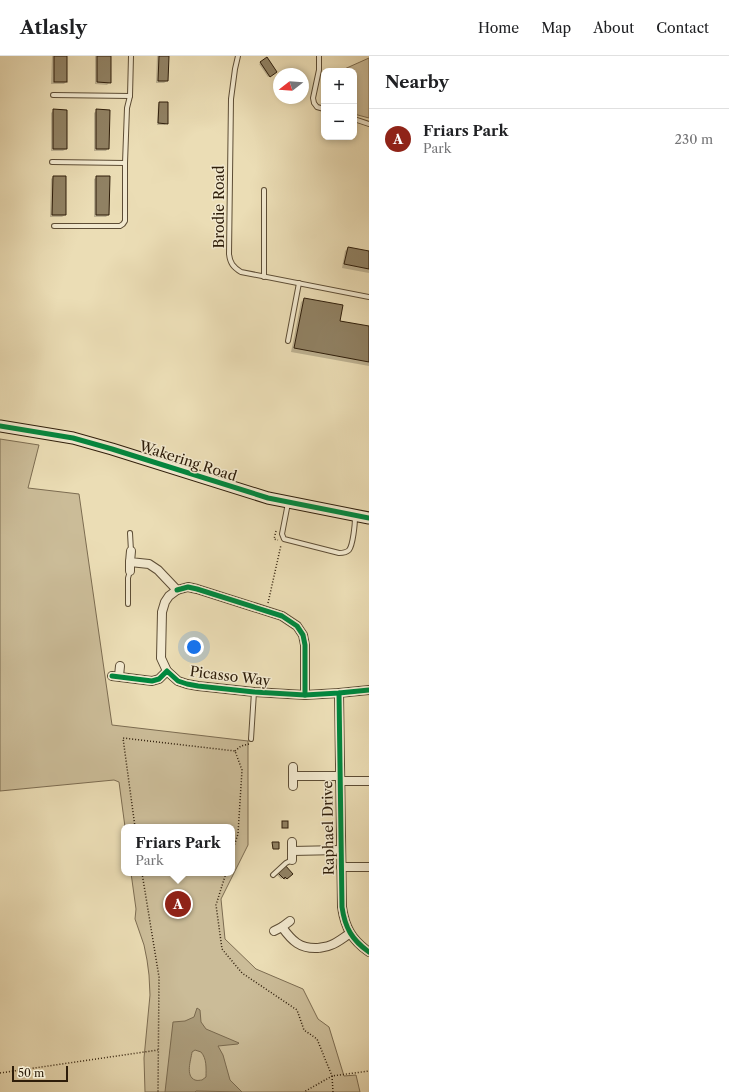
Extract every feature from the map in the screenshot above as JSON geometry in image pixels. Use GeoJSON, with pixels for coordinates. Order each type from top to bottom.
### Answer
{"type":"FeatureCollection","features":[{"type":"Feature","properties":{"kind":"street","name":"Wakering Road"},"geometry":{"type":"LineString","coordinates":[[0,426],[73,438],[268,498],[369,518]]}},
{"type":"Feature","properties":{"kind":"street"},"geometry":{"type":"LineString","coordinates":[[130,571],[131,551]]}},
{"type":"Feature","properties":{"kind":"street"},"geometry":{"type":"LineString","coordinates":[[130,562],[149,564],[158,570],[177,590]]}},
{"type":"Feature","properties":{"kind":"street"},"geometry":{"type":"LineString","coordinates":[[120,666],[115,676],[152,681],[159,679],[167,671],[161,658],[162,612],[165,602],[169,596],[177,590],[188,587],[282,616],[297,626],[303,636],[305,646],[305,694]]}},
{"type":"Feature","properties":{"kind":"street","name":"Picasso Way"},"geometry":{"type":"LineString","coordinates":[[167,671],[178,681],[187,684],[254,692],[305,694],[369,690]]}},
{"type":"Feature","properties":{"kind":"street","name":"Raphael Drive"},"geometry":{"type":"LineString","coordinates":[[339,693],[340,850],[342,907],[345,922],[350,934],[369,952]]}},
{"type":"Feature","properties":{"kind":"street"},"geometry":{"type":"LineString","coordinates":[[293,767],[293,786]]}},
{"type":"Feature","properties":{"kind":"street","name":"Raphael Drive"},"geometry":{"type":"LineString","coordinates":[[293,776],[369,781]]}},
{"type":"Feature","properties":{"kind":"street"},"geometry":{"type":"LineString","coordinates":[[292,842],[292,860]]}},
{"type":"Feature","properties":{"kind":"street","name":"Raphael Drive"},"geometry":{"type":"LineString","coordinates":[[292,850],[340,850]]}},
{"type":"Feature","properties":{"kind":"street","name":"Raphael Drive"},"geometry":{"type":"LineString","coordinates":[[341,867],[369,867]]}},
{"type":"Feature","properties":{"kind":"street"},"geometry":{"type":"LineString","coordinates":[[290,921],[278,929],[295,943],[304,947],[323,947],[330,945],[350,934]]}},
{"type":"Feature","properties":{"kind":"lane"},"geometry":{"type":"LineString","coordinates":[[54,226],[120,226],[125,221],[127,108],[130,96],[131,56]]}},
{"type":"Feature","properties":{"kind":"lane","name":"Brodie Road"},"geometry":{"type":"LineString","coordinates":[[238,56],[231,99],[229,254],[233,266],[241,272],[369,297]]}},
{"type":"Feature","properties":{"kind":"lane"},"geometry":{"type":"LineString","coordinates":[[319,56],[319,70],[313,98],[317,107],[321,108]]}},
{"type":"Feature","properties":{"kind":"lane"},"geometry":{"type":"LineString","coordinates":[[53,95],[130,96]]}},
{"type":"Feature","properties":{"kind":"lane"},"geometry":{"type":"LineString","coordinates":[[357,120],[369,124]]}},
{"type":"Feature","properties":{"kind":"lane"},"geometry":{"type":"LineString","coordinates":[[52,162],[125,163]]}},
{"type":"Feature","properties":{"kind":"lane"},"geometry":{"type":"LineString","coordinates":[[264,190],[264,277]]}},
{"type":"Feature","properties":{"kind":"lane"},"geometry":{"type":"LineString","coordinates":[[288,341],[299,284]]}},
{"type":"Feature","properties":{"kind":"lane"},"geometry":{"type":"LineString","coordinates":[[288,502],[282,534],[284,539],[339,553],[346,552],[350,548],[356,515]]}},
{"type":"Feature","properties":{"kind":"lane"},"geometry":{"type":"LineString","coordinates":[[130,533],[131,551]]}},
{"type":"Feature","properties":{"kind":"lane"},"geometry":{"type":"LineString","coordinates":[[128,604],[128,578],[130,571]]}},
{"type":"Feature","properties":{"kind":"lane"},"geometry":{"type":"LineString","coordinates":[[251,739],[254,692]]}},
{"type":"Feature","properties":{"kind":"lane"},"geometry":{"type":"LineString","coordinates":[[273,875],[286,863],[292,860]]}},
{"type":"Feature","properties":{"kind":"path"},"geometry":{"type":"LineString","coordinates":[[266,611],[282,541],[274,539],[276,531]]}},
{"type":"Feature","properties":{"kind":"path"},"geometry":{"type":"LineString","coordinates":[[135,824],[123,738],[235,751],[242,746],[249,744],[251,739]]}},
{"type":"Feature","properties":{"kind":"path"},"geometry":{"type":"LineString","coordinates":[[235,751],[242,770],[238,834],[235,843]]}},
{"type":"Feature","properties":{"kind":"path"},"geometry":{"type":"LineString","coordinates":[[142,876],[159,977],[158,1092]]}},
{"type":"Feature","properties":{"kind":"path"},"geometry":{"type":"LineString","coordinates":[[225,876],[216,905],[222,949],[242,973],[297,1010],[304,1030],[317,1039],[332,1076],[333,1092]]}},
{"type":"Feature","properties":{"kind":"path"},"geometry":{"type":"LineString","coordinates":[[0,1072],[158,1050]]}},
{"type":"Feature","properties":{"kind":"path"},"geometry":{"type":"LineString","coordinates":[[304,1092],[332,1076],[369,1071]]}},
{"type":"Feature","properties":{"kind":"shaded area"},"geometry":{"type":"Polygon","coordinates":[[[369,58],[369,118],[357,115],[357,68],[347,68],[369,58]]]}},
{"type":"Feature","properties":{"kind":"shaded area"},"geometry":{"type":"Polygon","coordinates":[[[0,439],[39,445],[28,488],[79,494],[112,725],[248,741],[248,845],[235,871],[235,824],[125,824],[119,782],[114,780],[0,791],[0,439]]]}},
{"type":"Feature","properties":{"kind":"shaded area"},"geometry":{"type":"Polygon","coordinates":[[[131,876],[232,876],[221,899],[225,939],[256,969],[303,989],[318,1019],[329,1027],[344,1076],[356,1075],[360,1092],[145,1092],[144,1058],[150,995],[147,960],[144,945],[135,919],[136,909],[131,876]]]}},
{"type":"Feature","properties":{"kind":"shaded area"},"geometry":{"type":"Polygon","coordinates":[[[197,1008],[200,1010],[201,1022],[206,1029],[239,1043],[218,1046],[223,1055],[230,1080],[242,1092],[165,1092],[173,1022],[185,1021],[194,1017],[197,1008]],[[195,1050],[192,1052],[190,1063],[190,1075],[196,1080],[202,1080],[206,1077],[205,1061],[201,1052],[195,1050]]]}},
{"type":"Feature","properties":{"kind":"building"},"geometry":{"type":"Polygon","coordinates":[[[54,56],[67,56],[67,82],[54,82],[54,56]]]}},
{"type":"Feature","properties":{"kind":"building"},"geometry":{"type":"Polygon","coordinates":[[[97,56],[111,56],[111,83],[97,82],[97,56]]]}},
{"type":"Feature","properties":{"kind":"building"},"geometry":{"type":"Polygon","coordinates":[[[159,56],[169,56],[168,81],[158,81],[159,56]]]}},
{"type":"Feature","properties":{"kind":"building"},"geometry":{"type":"Polygon","coordinates":[[[267,57],[274,68],[273,68],[273,75],[270,77],[260,62],[267,57]]]}},
{"type":"Feature","properties":{"kind":"building"},"geometry":{"type":"Polygon","coordinates":[[[159,102],[168,102],[168,124],[158,123],[159,102]]]}},
{"type":"Feature","properties":{"kind":"building"},"geometry":{"type":"Polygon","coordinates":[[[53,109],[67,110],[67,149],[53,149],[53,109]]]}},
{"type":"Feature","properties":{"kind":"building"},"geometry":{"type":"Polygon","coordinates":[[[96,109],[110,110],[109,149],[96,149],[96,109]]]}},
{"type":"Feature","properties":{"kind":"building"},"geometry":{"type":"Polygon","coordinates":[[[53,176],[66,176],[66,215],[52,215],[53,176]]]}},
{"type":"Feature","properties":{"kind":"building"},"geometry":{"type":"Polygon","coordinates":[[[96,176],[110,176],[109,215],[96,215],[96,176]]]}},
{"type":"Feature","properties":{"kind":"building"},"geometry":{"type":"Polygon","coordinates":[[[348,247],[369,251],[369,269],[344,264],[348,247]]]}},
{"type":"Feature","properties":{"kind":"building"},"geometry":{"type":"Polygon","coordinates":[[[304,298],[343,305],[340,321],[369,326],[369,362],[294,348],[304,298]]]}},
{"type":"Feature","properties":{"kind":"building"},"geometry":{"type":"Polygon","coordinates":[[[282,821],[288,821],[288,828],[282,828],[282,821]]]}},
{"type":"Feature","properties":{"kind":"building"},"geometry":{"type":"Polygon","coordinates":[[[272,842],[279,842],[279,849],[273,849],[272,842]]]}},
{"type":"Feature","properties":{"kind":"building"},"geometry":{"type":"Polygon","coordinates":[[[285,865],[293,874],[287,879],[285,877],[284,879],[278,873],[285,865]]]}},
{"type":"Feature","properties":{"kind":"cycle path"},"geometry":{"type":"LineString","coordinates":[[0,426],[73,438],[268,498],[369,518]]}},
{"type":"Feature","properties":{"kind":"cycle path"},"geometry":{"type":"LineString","coordinates":[[177,590],[188,587],[197,589],[282,616],[297,626],[303,635],[305,645],[305,695]]}},
{"type":"Feature","properties":{"kind":"cycle path"},"geometry":{"type":"LineString","coordinates":[[112,676],[152,681],[159,679],[167,671],[178,681],[198,686],[254,692],[305,695],[369,690]]}},
{"type":"Feature","properties":{"kind":"cycle path"},"geometry":{"type":"LineString","coordinates":[[339,693],[342,907],[345,921],[350,933],[358,943],[369,952]]}},
{"type":"Feature","properties":{"kind":"place","name":"Friars Park"},"geometry":{"type":"Point","coordinates":[178,904]}}]}
